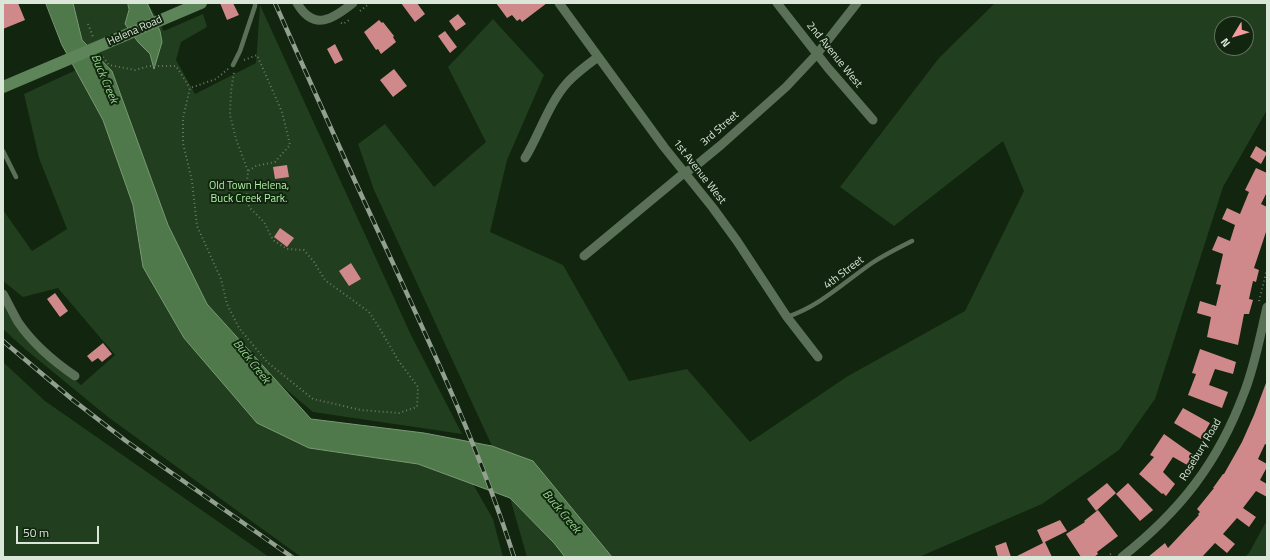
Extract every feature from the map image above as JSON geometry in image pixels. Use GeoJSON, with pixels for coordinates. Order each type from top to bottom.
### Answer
{"type":"FeatureCollection","features":[{"type":"Feature","properties":{"kind":"main road","name":"Helena Road"},"geometry":{"type":"LineString","coordinates":[[3,87],[201,3]]}},
{"type":"Feature","properties":{"kind":"street"},"geometry":{"type":"LineString","coordinates":[[297,3],[306,14],[318,21],[331,19],[353,3]]}},
{"type":"Feature","properties":{"kind":"street","name":"1st Avenue West"},"geometry":{"type":"LineString","coordinates":[[558,3],[684,173],[713,208],[737,241],[787,317],[818,357]]}},
{"type":"Feature","properties":{"kind":"street","name":"2nd Avenue West"},"geometry":{"type":"LineString","coordinates":[[777,3],[851,96],[873,120]]}},
{"type":"Feature","properties":{"kind":"street","name":"3rd Street"},"geometry":{"type":"LineString","coordinates":[[584,256],[684,173],[693,168],[786,87],[817,54],[857,3]]}},
{"type":"Feature","properties":{"kind":"street"},"geometry":{"type":"LineString","coordinates":[[525,158],[535,141],[557,95],[567,83],[598,57]]}},
{"type":"Feature","properties":{"kind":"street"},"geometry":{"type":"LineString","coordinates":[[3,294],[18,322],[30,337],[58,365],[75,376]]}},
{"type":"Feature","properties":{"kind":"street","name":"Rosebury Road"},"geometry":{"type":"LineString","coordinates":[[1122,557],[1146,538],[1166,519],[1191,491],[1220,447],[1245,392],[1255,360],[1262,307]]}},
{"type":"Feature","properties":{"kind":"lane"},"geometry":{"type":"LineString","coordinates":[[233,65],[240,51],[255,3]]}},
{"type":"Feature","properties":{"kind":"lane"},"geometry":{"type":"LineString","coordinates":[[3,151],[16,176]]}},
{"type":"Feature","properties":{"kind":"lane","name":"4th Street"},"geometry":{"type":"LineString","coordinates":[[787,317],[814,306],[872,263],[912,241]]}},
{"type":"Feature","properties":{"kind":"path"},"geometry":{"type":"LineString","coordinates":[[190,88],[216,79],[233,65],[257,55],[282,112],[290,145],[275,162],[256,166],[248,171]]}},
{"type":"Feature","properties":{"kind":"path"},"geometry":{"type":"LineString","coordinates":[[108,65],[135,70],[149,66],[176,66],[190,88],[183,118],[183,143],[192,181],[197,226],[221,279],[227,304],[239,328],[267,362],[313,399],[361,410],[399,413],[417,407],[418,388],[398,360],[369,312],[325,280],[314,262],[304,250],[287,249],[273,240],[264,222],[249,207],[246,191],[248,171],[236,139],[230,115],[231,91],[235,71],[233,65]]}},
{"type":"Feature","properties":{"kind":"path"},"geometry":{"type":"LineString","coordinates":[[1262,307],[1267,269]]}},
{"type":"Feature","properties":{"kind":"path"},"geometry":{"type":"LineString","coordinates":[[1107,557],[1113,553]]}},
{"type":"Feature","properties":{"kind":"green space","name":"Old Town Helena, Buck Creek Park."},"geometry":{"type":"Polygon","coordinates":[[[72,3],[148,3],[164,31],[203,14],[207,27],[181,42],[176,60],[195,94],[256,63],[260,5],[411,335],[462,434],[313,412],[276,381],[207,304],[168,225],[112,71],[82,40],[72,3]]]}},
{"type":"Feature","properties":{"kind":"green space"},"geometry":{"type":"Polygon","coordinates":[[[995,3],[1267,3],[1267,110],[1223,187],[1155,399],[1119,450],[1042,504],[919,557],[612,557],[533,461],[492,446],[374,190],[358,144],[385,124],[434,187],[486,142],[448,67],[493,19],[544,75],[507,160],[490,232],[563,265],[629,381],[687,369],[750,442],[848,376],[965,311],[1024,191],[1003,141],[894,226],[840,187],[939,58],[995,3]]]}},
{"type":"Feature","properties":{"kind":"green space"},"geometry":{"type":"Polygon","coordinates":[[[76,70],[103,119],[133,205],[144,267],[184,338],[309,448],[418,464],[473,484],[493,519],[503,557],[301,557],[108,417],[3,329],[3,301],[31,345],[81,385],[115,355],[58,288],[23,297],[3,281],[3,210],[32,251],[67,229],[39,158],[24,94],[76,70]]]}},
{"type":"Feature","properties":{"kind":"green space"},"geometry":{"type":"Polygon","coordinates":[[[3,362],[45,401],[269,557],[3,557],[3,362]]]}},
{"type":"Feature","properties":{"kind":"green space"},"geometry":{"type":"Polygon","coordinates":[[[510,498],[554,543],[565,557],[527,557],[510,498]]]}},
{"type":"Feature","properties":{"kind":"green space"},"geometry":{"type":"Polygon","coordinates":[[[1267,520],[1267,557],[1245,557],[1249,553],[1267,520]]]}},
{"type":"Feature","properties":{"kind":"water","name":"Buck Creek"},"geometry":{"type":"Polygon","coordinates":[[[46,3],[73,3],[82,40],[112,71],[168,225],[207,304],[311,419],[424,433],[492,446],[533,461],[612,557],[565,557],[554,543],[510,498],[418,464],[309,448],[257,423],[184,338],[143,267],[133,205],[103,120],[62,45],[46,3]]]}},
{"type":"Feature","properties":{"kind":"water"},"geometry":{"type":"Polygon","coordinates":[[[128,3],[147,3],[160,31],[162,42],[154,69],[150,54],[138,42],[125,24],[129,10],[128,3]]]}},
{"type":"Feature","properties":{"kind":"building"},"geometry":{"type":"Polygon","coordinates":[[[3,3],[18,3],[25,20],[3,29],[3,3]]]}},
{"type":"Feature","properties":{"kind":"building"},"geometry":{"type":"Polygon","coordinates":[[[220,3],[233,3],[239,15],[227,20],[220,3]]]}},
{"type":"Feature","properties":{"kind":"building"},"geometry":{"type":"Polygon","coordinates":[[[401,3],[417,3],[425,14],[415,22],[401,3]]]}},
{"type":"Feature","properties":{"kind":"building"},"geometry":{"type":"Polygon","coordinates":[[[496,3],[547,3],[522,22],[520,19],[517,21],[512,15],[507,18],[496,3]]]}},
{"type":"Feature","properties":{"kind":"building"},"geometry":{"type":"Polygon","coordinates":[[[458,14],[466,24],[456,31],[449,21],[458,14]]]}},
{"type":"Feature","properties":{"kind":"building"},"geometry":{"type":"Polygon","coordinates":[[[379,20],[382,23],[383,22],[394,36],[393,37],[396,42],[381,54],[378,49],[376,50],[364,32],[379,20]]]}},
{"type":"Feature","properties":{"kind":"building"},"geometry":{"type":"Polygon","coordinates":[[[445,31],[457,47],[450,53],[438,36],[445,31]]]}},
{"type":"Feature","properties":{"kind":"building"},"geometry":{"type":"Polygon","coordinates":[[[335,44],[343,60],[335,64],[327,49],[335,44]]]}},
{"type":"Feature","properties":{"kind":"building"},"geometry":{"type":"Polygon","coordinates":[[[394,69],[407,86],[393,97],[380,80],[394,69]]]}},
{"type":"Feature","properties":{"kind":"building"},"geometry":{"type":"Polygon","coordinates":[[[1256,146],[1267,153],[1261,164],[1250,157],[1256,146]]]}},
{"type":"Feature","properties":{"kind":"building"},"geometry":{"type":"Polygon","coordinates":[[[287,165],[289,177],[275,179],[273,167],[287,165]]]}},
{"type":"Feature","properties":{"kind":"building"},"geometry":{"type":"Polygon","coordinates":[[[1256,168],[1267,173],[1267,192],[1261,204],[1267,207],[1267,229],[1254,268],[1259,270],[1256,282],[1253,281],[1249,299],[1253,300],[1249,314],[1244,314],[1238,345],[1207,337],[1211,317],[1197,313],[1200,301],[1216,306],[1221,285],[1216,284],[1223,254],[1212,250],[1218,236],[1230,241],[1235,225],[1222,219],[1227,208],[1240,214],[1249,192],[1245,190],[1256,168]]]}},
{"type":"Feature","properties":{"kind":"building"},"geometry":{"type":"Polygon","coordinates":[[[280,228],[294,238],[287,247],[274,237],[280,228]]]}},
{"type":"Feature","properties":{"kind":"building"},"geometry":{"type":"Polygon","coordinates":[[[351,263],[361,279],[349,286],[339,271],[351,263]]]}},
{"type":"Feature","properties":{"kind":"building"},"geometry":{"type":"Polygon","coordinates":[[[55,293],[68,311],[60,317],[47,299],[55,293]]]}},
{"type":"Feature","properties":{"kind":"building"},"geometry":{"type":"Polygon","coordinates":[[[103,343],[112,354],[102,362],[98,358],[92,362],[87,356],[103,343]]]}},
{"type":"Feature","properties":{"kind":"building"},"geometry":{"type":"Polygon","coordinates":[[[1200,349],[1236,362],[1233,374],[1215,369],[1209,385],[1228,392],[1222,408],[1188,395],[1196,374],[1192,373],[1200,349]]]}},
{"type":"Feature","properties":{"kind":"building"},"geometry":{"type":"Polygon","coordinates":[[[1266,383],[1267,445],[1265,444],[1258,459],[1267,464],[1267,467],[1260,480],[1267,484],[1267,497],[1256,491],[1243,508],[1256,517],[1249,527],[1237,518],[1223,534],[1235,544],[1227,553],[1215,543],[1202,557],[1148,557],[1165,543],[1168,548],[1199,515],[1198,514],[1200,512],[1197,509],[1224,474],[1242,442],[1266,383]]]}},
{"type":"Feature","properties":{"kind":"building"},"geometry":{"type":"Polygon","coordinates":[[[1183,408],[1210,423],[1201,439],[1174,423],[1183,408]]]}},
{"type":"Feature","properties":{"kind":"building"},"geometry":{"type":"Polygon","coordinates":[[[1164,434],[1195,456],[1189,466],[1173,457],[1163,472],[1175,484],[1166,496],[1139,474],[1154,457],[1150,455],[1164,434]]]}},
{"type":"Feature","properties":{"kind":"building"},"geometry":{"type":"Polygon","coordinates":[[[1107,483],[1116,493],[1096,511],[1087,499],[1107,483]]]}},
{"type":"Feature","properties":{"kind":"building"},"geometry":{"type":"Polygon","coordinates":[[[1128,483],[1153,510],[1140,521],[1116,494],[1128,483]]]}},
{"type":"Feature","properties":{"kind":"building"},"geometry":{"type":"Polygon","coordinates":[[[1098,510],[1118,536],[1097,552],[1098,554],[1094,557],[1081,557],[1066,534],[1085,522],[1084,521],[1098,510]]]}},
{"type":"Feature","properties":{"kind":"building"},"geometry":{"type":"Polygon","coordinates":[[[1060,520],[1067,531],[1045,542],[1052,557],[1015,557],[1043,543],[1037,530],[1060,520]]]}},
{"type":"Feature","properties":{"kind":"building"},"geometry":{"type":"Polygon","coordinates":[[[1006,542],[1011,557],[998,557],[995,546],[1006,542]]]}},
{"type":"Feature","properties":{"kind":"railway"},"geometry":{"type":"LineString","coordinates":[[275,3],[471,438],[501,517],[514,557]]}},
{"type":"Feature","properties":{"kind":"railway"},"geometry":{"type":"LineString","coordinates":[[3,341],[73,400],[126,441],[292,557]]}}]}
